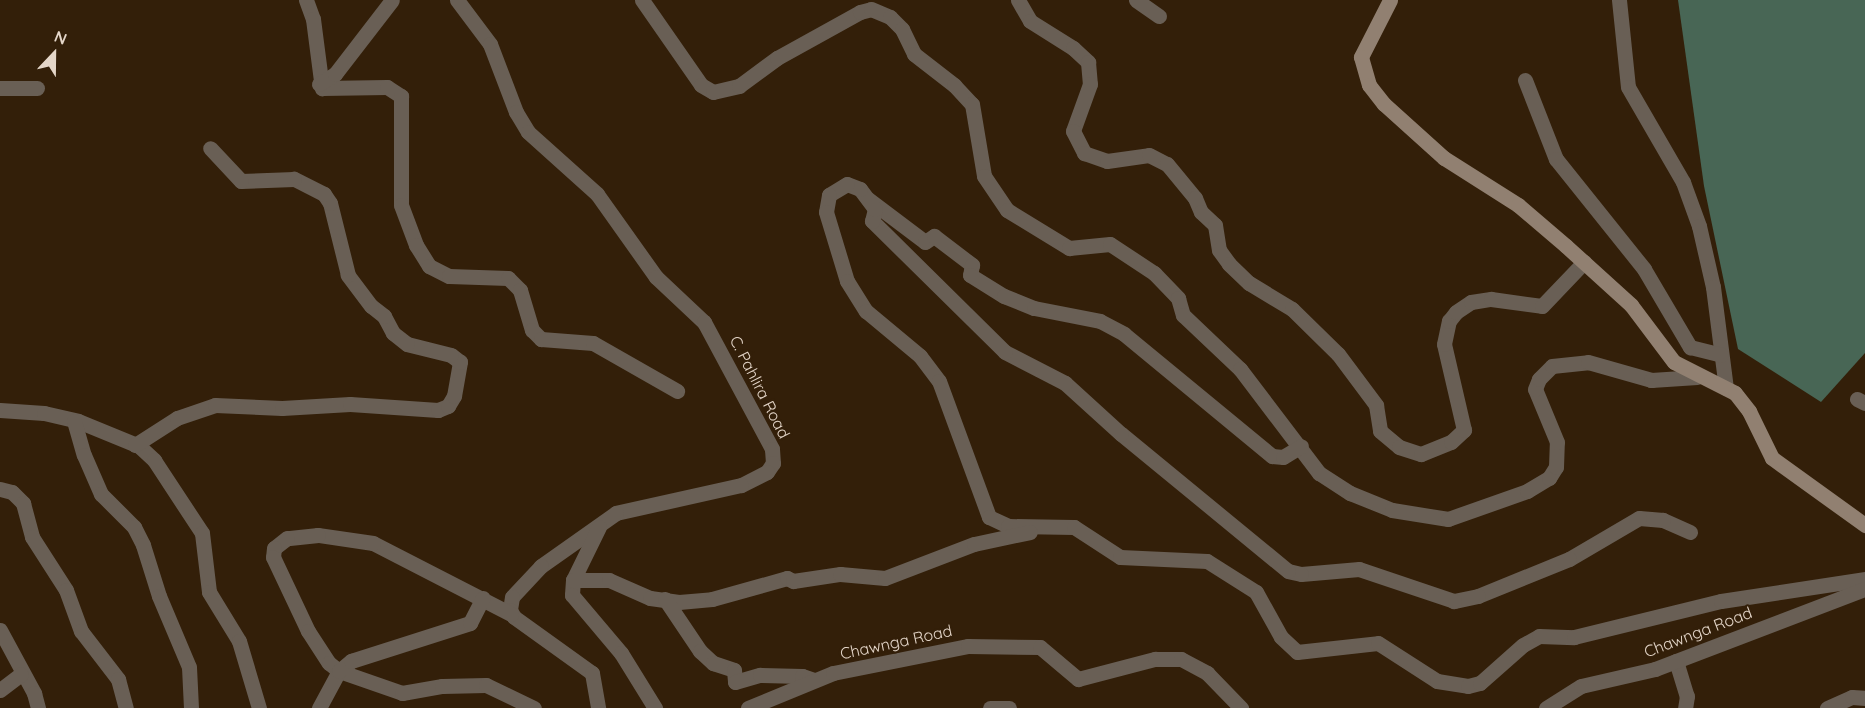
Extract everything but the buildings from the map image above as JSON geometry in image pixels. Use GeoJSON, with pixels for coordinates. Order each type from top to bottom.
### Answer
{"type":"FeatureCollection","features":[{"type":"Feature","properties":{"kind":"street"},"geometry":{"type":"LineString","coordinates":[[306,0],[319,54],[319,84]]}},
{"type":"Feature","properties":{"kind":"street"},"geometry":{"type":"LineString","coordinates":[[319,84],[335,74],[393,0]]}},
{"type":"Feature","properties":{"kind":"street","name":"C. Pahlira Road"},"geometry":{"type":"LineString","coordinates":[[457,0],[490,44],[516,112],[528,132],[597,194],[656,277],[704,322],[772,449],[771,468],[759,478],[661,505],[622,511],[601,524],[541,566],[513,597],[511,614]]}},
{"type":"Feature","properties":{"kind":"street"},"geometry":{"type":"LineString","coordinates":[[642,0],[701,85],[713,92],[740,86],[777,58],[860,12],[871,9],[890,17],[902,29],[914,54],[954,85],[972,104],[984,176],[1006,210],[1069,248],[1110,244],[1154,273],[1179,298],[1183,315],[1240,369],[1301,446],[1319,473],[1350,493],[1392,510],[1448,519],[1527,491],[1549,477],[1556,467],[1557,442],[1535,389],[1539,379],[1552,366],[1588,362],[1651,380],[1697,377]]}},
{"type":"Feature","properties":{"kind":"street"},"geometry":{"type":"LineString","coordinates":[[1018,0],[1030,21],[1073,48],[1088,62],[1090,84],[1073,131],[1084,153],[1107,161],[1149,156],[1167,164],[1195,198],[1201,212],[1215,225],[1219,250],[1229,264],[1249,283],[1292,309],[1338,354],[1376,405],[1380,431],[1399,447],[1421,454],[1451,442],[1464,430],[1444,344],[1449,321],[1456,312],[1471,303],[1491,300],[1542,306],[1584,262]]}},
{"type":"Feature","properties":{"kind":"street"},"geometry":{"type":"LineString","coordinates":[[1136,0],[1159,16]]}},
{"type":"Feature","properties":{"kind":"street"},"geometry":{"type":"LineString","coordinates":[[1390,0],[1361,57],[1369,85],[1411,131],[1444,158],[1518,205],[1584,262],[1631,305],[1674,362],[1697,377],[1726,388],[1743,400],[1772,458],[1865,525]]}},
{"type":"Feature","properties":{"kind":"street"},"geometry":{"type":"LineString","coordinates":[[1619,0],[1628,87],[1690,195],[1713,287],[1726,388]]}},
{"type":"Feature","properties":{"kind":"street"},"geometry":{"type":"LineString","coordinates":[[1525,80],[1556,159],[1644,269],[1690,347],[1721,355]]}},
{"type":"Feature","properties":{"kind":"street"},"geometry":{"type":"LineString","coordinates":[[319,84],[328,89],[387,87],[401,96],[401,205],[416,245],[429,266],[449,276],[508,278],[520,290],[532,330],[541,339],[555,343],[593,343],[677,391]]}},
{"type":"Feature","properties":{"kind":"street"},"geometry":{"type":"LineString","coordinates":[[0,88],[37,88]]}},
{"type":"Feature","properties":{"kind":"street"},"geometry":{"type":"LineString","coordinates":[[135,445],[177,418],[215,405],[289,408],[350,404],[438,410],[448,406],[454,396],[460,362],[451,355],[407,344],[393,333],[384,316],[370,306],[348,275],[330,203],[324,194],[294,179],[241,181],[210,148]]}},
{"type":"Feature","properties":{"kind":"street"},"geometry":{"type":"LineString","coordinates":[[1690,532],[1663,520],[1639,518],[1569,558],[1478,596],[1454,601],[1359,569],[1301,574],[1282,568],[1065,383],[1005,352],[872,221],[875,208],[860,189],[847,184],[832,190],[826,204],[841,266],[853,293],[866,311],[920,356],[939,381],[989,517],[1008,526],[1056,526],[1081,530],[1120,557],[1198,558],[1214,564],[1256,592],[1281,637],[1297,652],[1378,644],[1437,681],[1455,687],[1480,683],[1523,645],[1539,636],[1574,637],[1721,601],[1865,579]]}},
{"type":"Feature","properties":{"kind":"street"},"geometry":{"type":"LineString","coordinates":[[866,197],[925,242],[934,236],[972,265],[970,275],[1004,296],[1034,308],[1100,321],[1124,334],[1272,456],[1283,457],[1301,446]]}},
{"type":"Feature","properties":{"kind":"street"},"geometry":{"type":"LineString","coordinates":[[0,410],[44,413],[74,421],[135,445],[154,460],[202,533],[209,592],[238,641],[259,708]]}},
{"type":"Feature","properties":{"kind":"street"},"geometry":{"type":"LineString","coordinates":[[74,421],[86,462],[101,494],[139,535],[159,596],[189,667],[191,708]]}},
{"type":"Feature","properties":{"kind":"street"},"geometry":{"type":"LineString","coordinates":[[0,489],[12,492],[23,503],[32,537],[66,590],[81,631],[118,680],[126,708]]}},
{"type":"Feature","properties":{"kind":"street"},"geometry":{"type":"LineString","coordinates":[[601,524],[573,580],[574,601],[621,653],[655,708]]}},
{"type":"Feature","properties":{"kind":"street"},"geometry":{"type":"LineString","coordinates":[[573,580],[609,580],[650,598],[722,598],[787,578],[793,580],[840,574],[885,578],[974,544],[1056,526]]}},
{"type":"Feature","properties":{"kind":"street"},"geometry":{"type":"LineString","coordinates":[[534,708],[486,685],[442,686],[402,693],[339,671],[329,663],[308,631],[278,568],[274,548],[279,542],[318,535],[373,543],[511,614],[587,666],[595,678],[598,708]]}},
{"type":"Feature","properties":{"kind":"street","name":"Chawnga Road"},"geometry":{"type":"LineString","coordinates":[[1546,708],[1581,686],[1676,661],[1865,588]]}},
{"type":"Feature","properties":{"kind":"street"},"geometry":{"type":"LineString","coordinates":[[319,708],[339,671],[366,656],[470,623],[483,598]]}},
{"type":"Feature","properties":{"kind":"street"},"geometry":{"type":"LineString","coordinates":[[666,599],[700,651],[713,663],[734,670],[735,682],[760,675],[802,676],[814,680]]}},
{"type":"Feature","properties":{"kind":"street"},"geometry":{"type":"LineString","coordinates":[[0,630],[5,633],[21,674],[34,693],[38,708]]}},
{"type":"Feature","properties":{"kind":"street","name":"Chawnga Road"},"geometry":{"type":"LineString","coordinates":[[748,708],[814,680],[951,648],[1034,646],[1078,679],[1155,659],[1181,659],[1207,673],[1241,708]]}},
{"type":"Feature","properties":{"kind":"street"},"geometry":{"type":"LineString","coordinates":[[1676,661],[1687,696],[1685,708]]}},
{"type":"Feature","properties":{"kind":"street"},"geometry":{"type":"LineString","coordinates":[[0,690],[21,674]]}},
{"type":"Feature","properties":{"kind":"street"},"geometry":{"type":"LineString","coordinates":[[1827,708],[1852,697],[1865,698]]}},
{"type":"Feature","properties":{"kind":"street"},"geometry":{"type":"LineString","coordinates":[[990,708],[1009,708]]}},
{"type":"Feature","properties":{"kind":"green space"},"geometry":{"type":"Polygon","coordinates":[[[1678,0],[1865,0],[1865,353],[1821,402],[1738,349],[1704,186],[1678,0]]]}}]}
